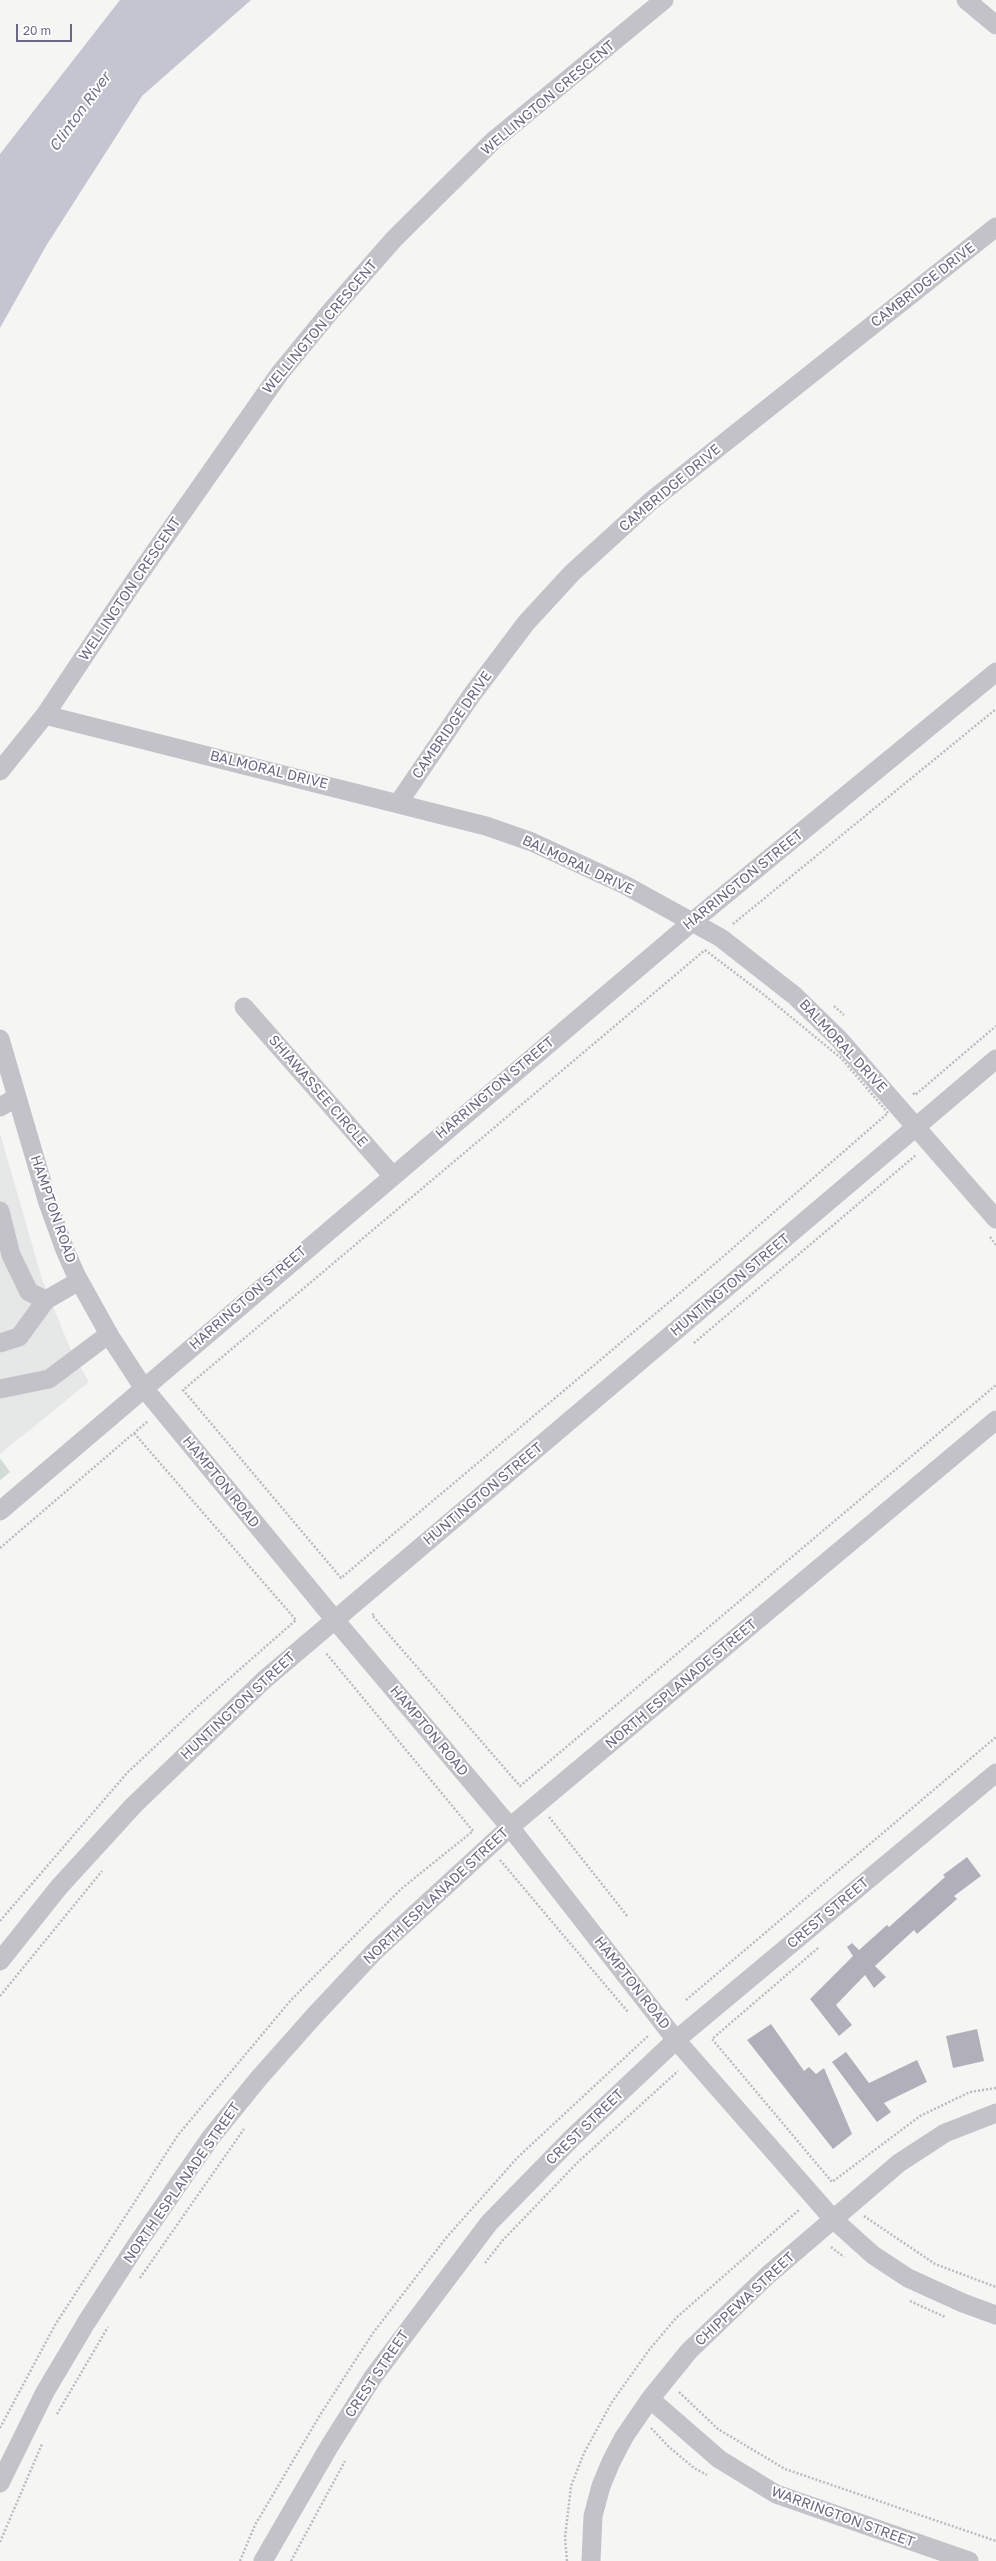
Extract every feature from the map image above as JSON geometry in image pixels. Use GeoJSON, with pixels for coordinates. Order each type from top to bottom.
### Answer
{"type":"FeatureCollection","features":[{"type":"Feature","properties":{"kind":"street","name":"WELLINGTON CRESCENT"},"geometry":{"type":"LineString","coordinates":[[0,771],[44,715],[133,583],[280,373],[330,312],[394,239],[493,141],[664,0]]}},
{"type":"Feature","properties":{"kind":"street"},"geometry":{"type":"LineString","coordinates":[[966,0],[996,25]]}},
{"type":"Feature","properties":{"kind":"street","name":"CAMBRIDGE DRIVE"},"geometry":{"type":"LineString","coordinates":[[399,802],[471,696],[512,641],[549,597],[572,573],[650,501],[996,227]]}},
{"type":"Feature","properties":{"kind":"street","name":"HARRINGTON STREET"},"geometry":{"type":"LineString","coordinates":[[0,1511],[392,1175],[692,922],[996,672]]}},
{"type":"Feature","properties":{"kind":"street","name":"BALMORAL DRIVE"},"geometry":{"type":"LineString","coordinates":[[44,715],[399,802],[486,826],[532,842],[599,871],[721,938],[795,996],[839,1039],[917,1126],[996,1219]]}},
{"type":"Feature","properties":{"kind":"street","name":"SHIAWASSEE CIRCLE"},"geometry":{"type":"LineString","coordinates":[[244,1007],[392,1175]]}},
{"type":"Feature","properties":{"kind":"street","name":"HAMPTON ROAD"},"geometry":{"type":"LineString","coordinates":[[0,1039],[48,1203],[79,1281],[109,1334],[143,1388],[335,1620],[510,1827],[676,2040],[834,2219],[873,2255],[908,2278],[996,2316]]}},
{"type":"Feature","properties":{"kind":"street","name":"HUNTINGTON STREET"},"geometry":{"type":"LineString","coordinates":[[0,1961],[59,1887],[134,1805],[264,1680],[996,1059]]}},
{"type":"Feature","properties":{"kind":"street"},"geometry":{"type":"LineString","coordinates":[[0,1107],[17,1098]]}},
{"type":"Feature","properties":{"kind":"street"},"geometry":{"type":"LineString","coordinates":[[0,1211],[11,1255],[29,1292],[46,1300]]}},
{"type":"Feature","properties":{"kind":"street"},"geometry":{"type":"LineString","coordinates":[[0,1343],[19,1337],[46,1300],[79,1281]]}},
{"type":"Feature","properties":{"kind":"street"},"geometry":{"type":"LineString","coordinates":[[0,1389],[48,1379],[109,1334]]}},
{"type":"Feature","properties":{"kind":"street","name":"NORTH ESPLANADE STREET"},"geometry":{"type":"LineString","coordinates":[[0,2483],[23,2432],[86,2323],[211,2137],[259,2078],[375,1951],[510,1827],[996,1420]]}},
{"type":"Feature","properties":{"kind":"street","name":"CREST STREET"},"geometry":{"type":"LineString","coordinates":[[263,2561],[328,2447],[373,2376],[450,2272],[489,2223],[567,2143],[676,2040],[996,1773]]}},
{"type":"Feature","properties":{"kind":"street","name":"CHIPPEWA STREET"},"geometry":{"type":"LineString","coordinates":[[591,2561],[593,2516],[601,2486],[624,2437],[650,2399],[688,2351],[730,2311],[899,2163],[945,2133],[978,2118],[996,2113]]}},
{"type":"Feature","properties":{"kind":"street","name":"WARRINGTON STREET"},"geometry":{"type":"LineString","coordinates":[[650,2399],[719,2459],[776,2494],[968,2561]]}},
{"type":"Feature","properties":{"kind":"path"},"geometry":{"type":"LineString","coordinates":[[738,929],[733,925],[996,709]]}},
{"type":"Feature","properties":{"kind":"path"},"geometry":{"type":"LineString","coordinates":[[705,950],[763,994],[842,1059],[888,1113],[718,1261],[341,1578],[183,1390],[705,950]]}},
{"type":"Feature","properties":{"kind":"path"},"geometry":{"type":"LineString","coordinates":[[832,1004],[849,1020]]}},
{"type":"Feature","properties":{"kind":"path"},"geometry":{"type":"LineString","coordinates":[[910,1089],[915,1095],[996,1026]]}},
{"type":"Feature","properties":{"kind":"path"},"geometry":{"type":"LineString","coordinates":[[688,1348],[918,1152]]}},
{"type":"Feature","properties":{"kind":"path"},"geometry":{"type":"LineString","coordinates":[[378,1610],[372,1615],[520,1786],[996,1385]]}},
{"type":"Feature","properties":{"kind":"path"},"geometry":{"type":"LineString","coordinates":[[0,1548],[150,1420]]}},
{"type":"Feature","properties":{"kind":"path"},"geometry":{"type":"LineString","coordinates":[[0,1922],[127,1773],[198,1706],[296,1620],[134,1433]]}},
{"type":"Feature","properties":{"kind":"path"},"geometry":{"type":"LineString","coordinates":[[318,1656],[324,1651],[473,1831]]}},
{"type":"Feature","properties":{"kind":"path"},"geometry":{"type":"LineString","coordinates":[[686,2000],[996,1737]]}},
{"type":"Feature","properties":{"kind":"path"},"geometry":{"type":"LineString","coordinates":[[553,1811],[547,1816],[628,1917]]}},
{"type":"Feature","properties":{"kind":"path"},"geometry":{"type":"LineString","coordinates":[[495,1865],[501,1860],[634,2019]]}},
{"type":"Feature","properties":{"kind":"path"},"geometry":{"type":"LineString","coordinates":[[0,1996],[105,1867]]}},
{"type":"Feature","properties":{"kind":"path"},"geometry":{"type":"LineString","coordinates":[[821,1946],[712,2039],[832,2182],[920,2116],[970,2092],[996,2088]]}},
{"type":"Feature","properties":{"kind":"path"},"geometry":{"type":"LineString","coordinates":[[240,2561],[259,2518],[320,2415],[373,2333],[446,2238],[516,2158],[649,2037],[644,2031]]}},
{"type":"Feature","properties":{"kind":"path"},"geometry":{"type":"LineString","coordinates":[[484,2264],[503,2240],[578,2162],[681,2068]]}},
{"type":"Feature","properties":{"kind":"path"},"geometry":{"type":"LineString","coordinates":[[135,2284],[247,2125]]}},
{"type":"Feature","properties":{"kind":"path"},"geometry":{"type":"LineString","coordinates":[[567,2561],[565,2538],[571,2486],[584,2453],[612,2402],[649,2350],[676,2318],[800,2209],[795,2203]]}},
{"type":"Feature","properties":{"kind":"path"},"geometry":{"type":"LineString","coordinates":[[862,2214],[936,2264],[996,2287]]}},
{"type":"Feature","properties":{"kind":"path"},"geometry":{"type":"LineString","coordinates":[[828,2245],[847,2259]]}},
{"type":"Feature","properties":{"kind":"path"},"geometry":{"type":"LineString","coordinates":[[904,2298],[951,2320]]}},
{"type":"Feature","properties":{"kind":"path"},"geometry":{"type":"LineString","coordinates":[[54,2419],[110,2324]]}},
{"type":"Feature","properties":{"kind":"path"},"geometry":{"type":"LineString","coordinates":[[678,2387],[677,2390],[718,2429],[785,2469],[996,2541]]}},
{"type":"Feature","properties":{"kind":"path"},"geometry":{"type":"LineString","coordinates":[[0,2542],[44,2440]]}},
{"type":"Feature","properties":{"kind":"path"},"geometry":{"type":"LineString","coordinates":[[291,2561],[348,2455]]}},
{"type":"Feature","properties":{"kind":"shaded area"},"geometry":{"type":"Polygon","coordinates":[[[0,1133],[42,1279],[70,1348],[89,1382],[0,1454],[0,1133]]]}},
{"type":"Feature","properties":{"kind":"shaded area"},"geometry":{"type":"Polygon","coordinates":[[[0,1458],[10,1472],[0,1480],[0,1458]]]}},
{"type":"Feature","properties":{"kind":"water","name":"Clinton River"},"geometry":{"type":"Polygon","coordinates":[[[120,0],[251,0],[142,96],[46,246],[0,328],[0,154],[120,0]]]}},
{"type":"Feature","properties":{"kind":"building"},"geometry":{"type":"Polygon","coordinates":[[[967,1857],[981,1876],[954,1896],[957,1899],[917,1934],[914,1930],[875,1966],[886,1977],[874,1988],[865,1975],[836,2005],[852,2025],[839,2036],[810,1999],[853,1956],[847,1947],[852,1943],[859,1950],[887,1925],[889,1927],[945,1877],[943,1875],[967,1857]]]}},
{"type":"Feature","properties":{"kind":"building"},"geometry":{"type":"Polygon","coordinates":[[[771,2024],[804,2071],[809,2067],[816,2074],[824,2068],[852,2134],[833,2149],[747,2040],[771,2024]]]}},
{"type":"Feature","properties":{"kind":"building"},"geometry":{"type":"Polygon","coordinates":[[[977,2029],[984,2061],[953,2068],[946,2036],[977,2029]]]}},
{"type":"Feature","properties":{"kind":"building"},"geometry":{"type":"Polygon","coordinates":[[[846,2052],[869,2083],[917,2060],[927,2082],[884,2103],[891,2112],[877,2122],[832,2062],[846,2052]]]}}]}
